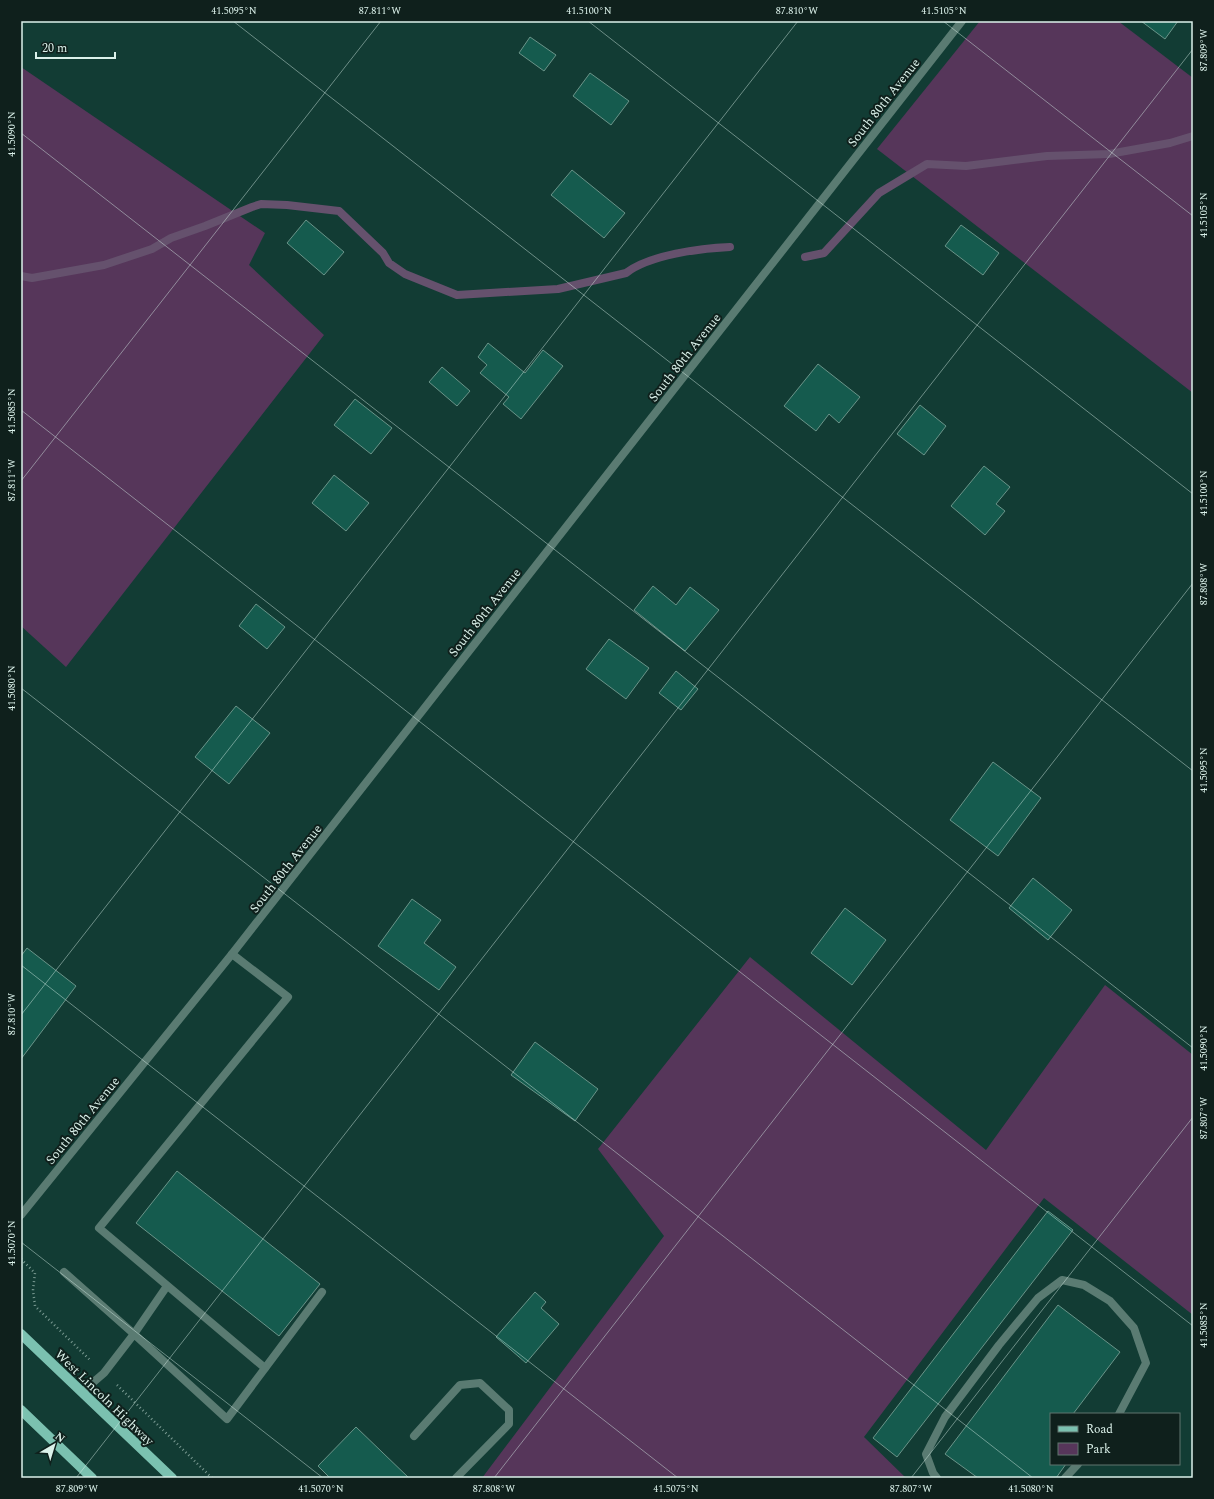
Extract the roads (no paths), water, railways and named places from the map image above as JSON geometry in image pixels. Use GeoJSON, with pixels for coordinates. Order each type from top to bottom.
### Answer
{"type":"FeatureCollection","features":[{"type":"Feature","properties":{"kind":"main road","name":"West Lincoln Highway"},"geometry":{"type":"LineString","coordinates":[[21,1334],[172,1478]]}},
{"type":"Feature","properties":{"kind":"main road"},"geometry":{"type":"LineString","coordinates":[[21,1410],[92,1478]]}},
{"type":"Feature","properties":{"kind":"street","name":"South 80th Avenue"},"geometry":{"type":"LineString","coordinates":[[21,1215],[232,954],[962,21]]}},
{"type":"Feature","properties":{"kind":"street"},"geometry":{"type":"LineString","coordinates":[[232,954],[288,997],[99,1228],[265,1368]]}},
{"type":"Feature","properties":{"kind":"street"},"geometry":{"type":"LineString","coordinates":[[64,1272],[227,1419],[322,1292]]}},
{"type":"Feature","properties":{"kind":"street"},"geometry":{"type":"LineString","coordinates":[[937,1478],[933,1473],[926,1454],[945,1417],[1038,1298],[1062,1280],[1084,1285],[1110,1301],[1134,1328],[1146,1363],[1121,1413]]}},
{"type":"Feature","properties":{"kind":"street"},"geometry":{"type":"LineString","coordinates":[[82,1392],[104,1373],[134,1334],[167,1286]]}},
{"type":"Feature","properties":{"kind":"street"},"geometry":{"type":"LineString","coordinates":[[414,1436],[460,1385],[480,1383],[509,1410],[508,1424],[456,1478]]}},
{"type":"Feature","properties":{"kind":"street"},"geometry":{"type":"LineString","coordinates":[[1065,1478],[1077,1465]]}},
{"type":"Feature","properties":{"kind":"waterway"},"geometry":{"type":"LineString","coordinates":[[805,257],[824,253],[879,193],[927,164],[966,166],[1047,156],[1109,154],[1170,143],[1193,136]]}},
{"type":"Feature","properties":{"kind":"waterway"},"geometry":{"type":"LineString","coordinates":[[21,276],[32,278],[104,265],[152,249],[171,238],[261,204],[287,205],[339,211],[383,253],[389,263],[405,274],[457,295],[558,289],[626,273],[648,261],[661,257],[690,251],[730,247]]}}]}
